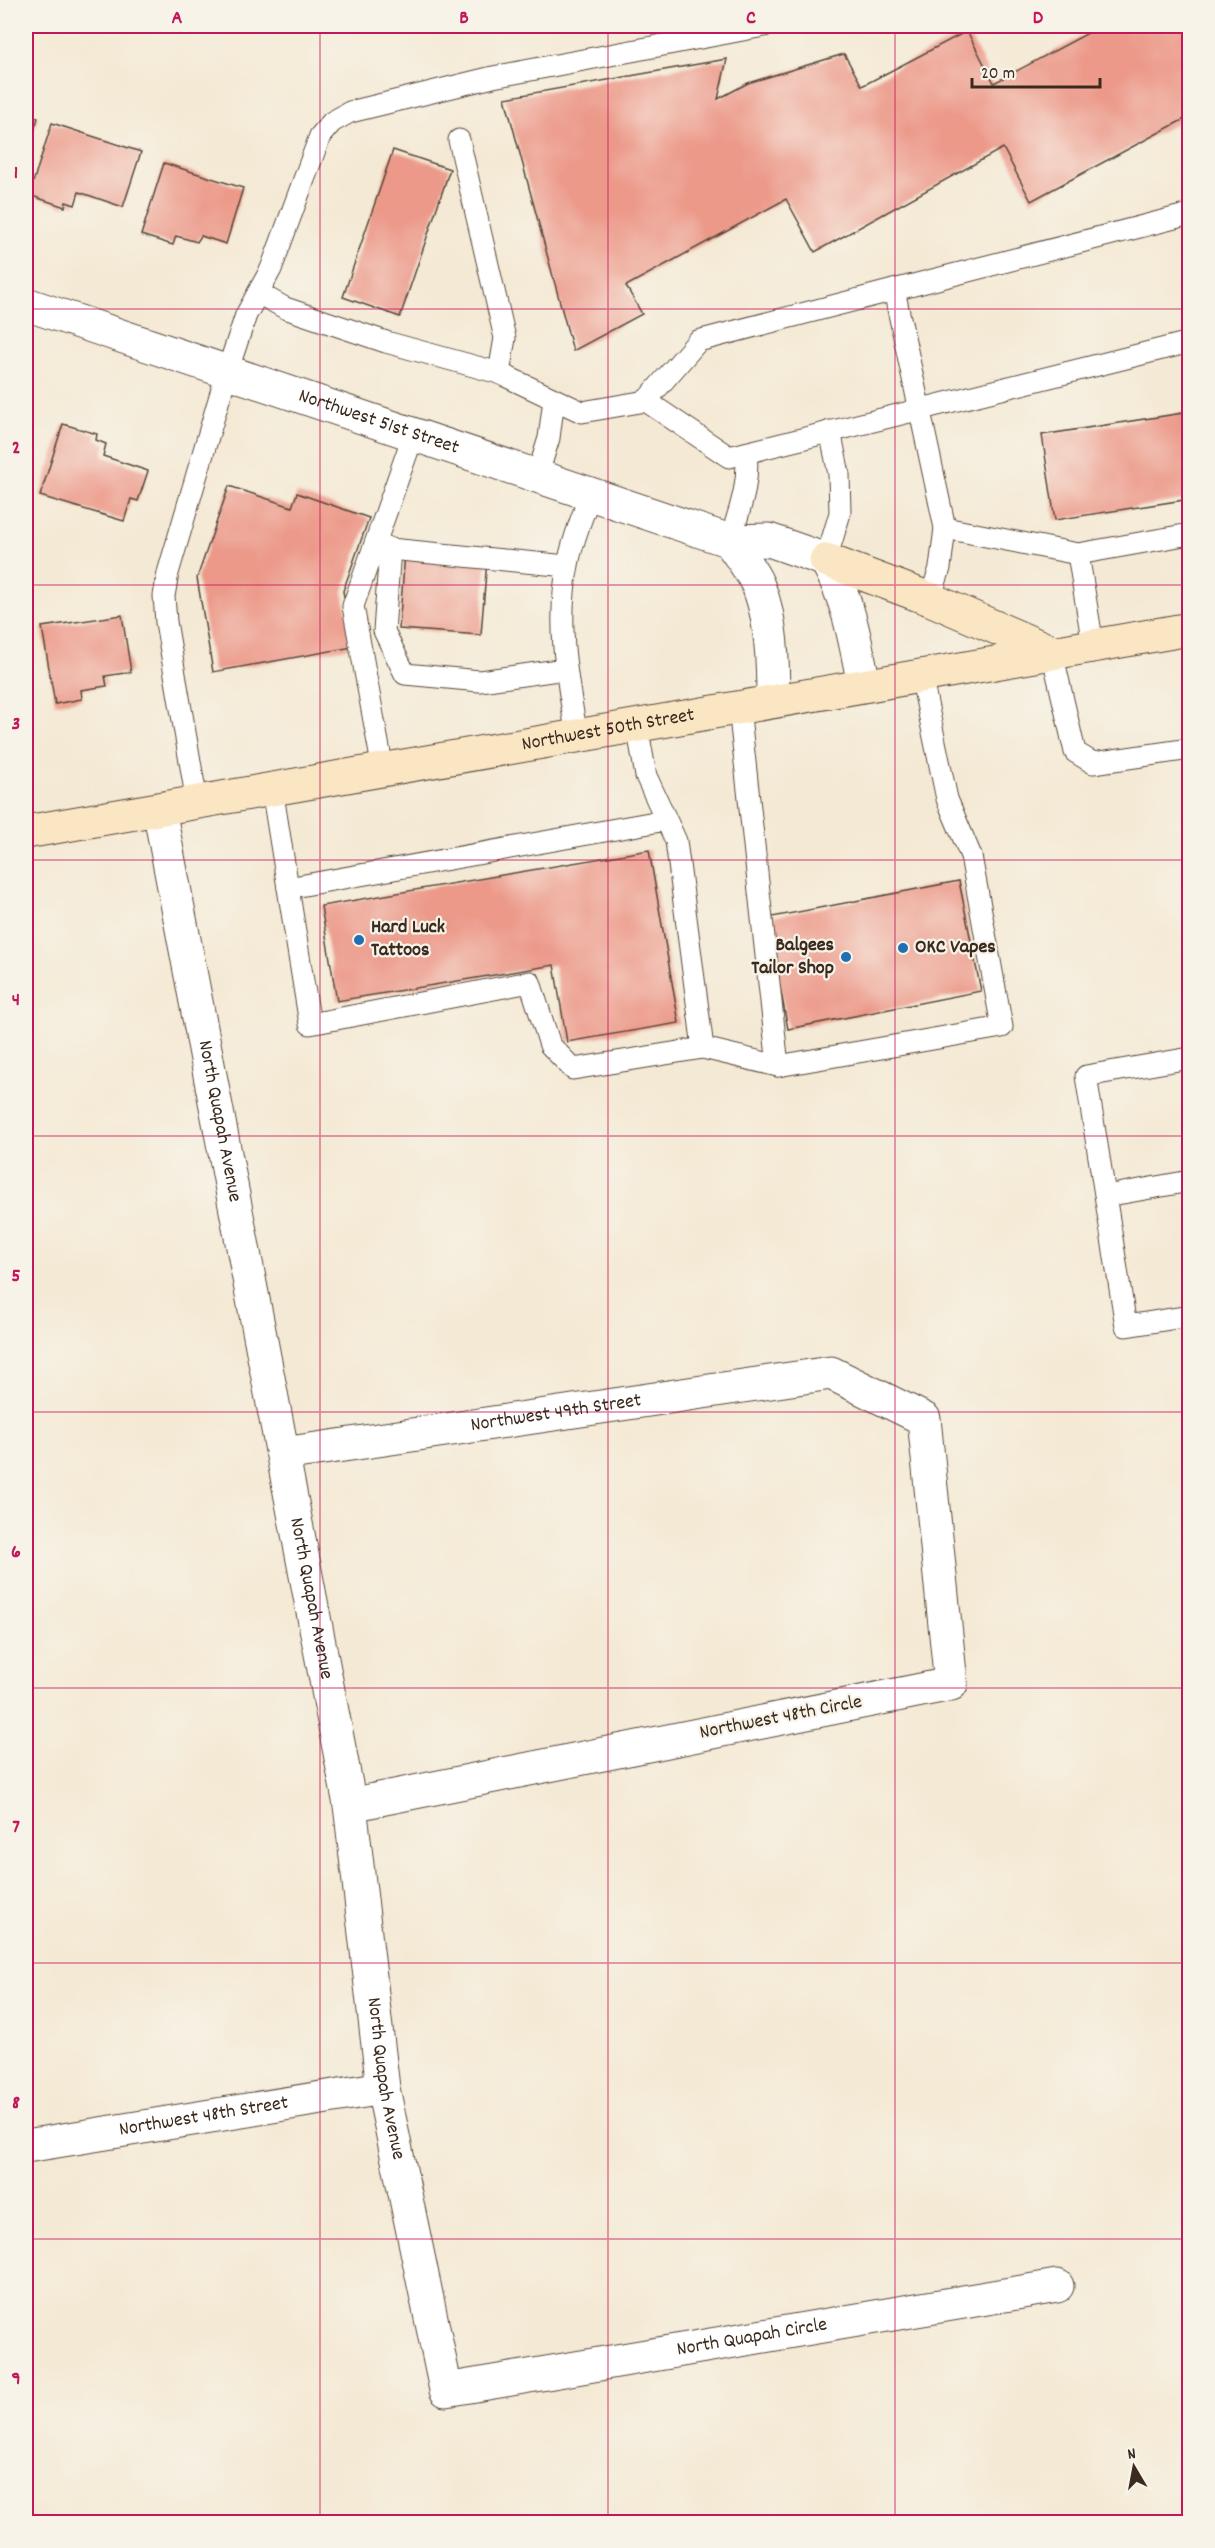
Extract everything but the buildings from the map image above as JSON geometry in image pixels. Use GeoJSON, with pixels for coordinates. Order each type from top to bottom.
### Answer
{"type":"FeatureCollection","features":[{"type":"Feature","properties":{"kind":"main road"},"geometry":{"type":"LineString","coordinates":[[825,560],[930,599],[1052,651]]}},
{"type":"Feature","properties":{"kind":"main road","name":"Northwest 50th Street"},"geometry":{"type":"LineString","coordinates":[[26,832],[1052,651],[1190,629]]}},
{"type":"Feature","properties":{"kind":"street","name":"Northwest 51st Street"},"geometry":{"type":"LineString","coordinates":[[26,304],[730,542],[769,540],[825,560]]}},
{"type":"Feature","properties":{"kind":"street"},"geometry":{"type":"LineString","coordinates":[[730,542],[756,582],[765,615],[772,654],[773,701]]}},
{"type":"Feature","properties":{"kind":"street"},"geometry":{"type":"LineString","coordinates":[[825,560],[840,586],[864,685]]}},
{"type":"Feature","properties":{"kind":"street","name":"North Quapah Avenue"},"geometry":{"type":"LineString","coordinates":[[159,809],[350,1805],[383,2088],[446,2390]]}},
{"type":"Feature","properties":{"kind":"street","name":"Northwest 49th Street"},"geometry":{"type":"LineString","coordinates":[[283,1454],[831,1373]]}},
{"type":"Feature","properties":{"kind":"street","name":"Northwest 48th Circle"},"geometry":{"type":"LineString","coordinates":[[350,1805],[951,1684],[924,1419],[831,1373]]}},
{"type":"Feature","properties":{"kind":"street","name":"Northwest 48th Street"},"geometry":{"type":"LineString","coordinates":[[26,2146],[383,2088]]}},
{"type":"Feature","properties":{"kind":"street","name":"North Quapah Circle"},"geometry":{"type":"LineString","coordinates":[[446,2390],[1057,2286]]}},
{"type":"Feature","properties":{"kind":"lane"},"geometry":{"type":"LineString","coordinates":[[197,802],[166,622],[165,596],[168,573],[246,315],[271,269],[320,136],[332,122],[350,112],[493,76],[764,26]]}},
{"type":"Feature","properties":{"kind":"lane"},"geometry":{"type":"LineString","coordinates":[[459,140],[505,338],[499,373]]}},
{"type":"Feature","properties":{"kind":"lane"},"geometry":{"type":"LineString","coordinates":[[258,293],[285,308],[386,342],[499,373],[582,412],[646,401],[698,341],[1190,214]]}},
{"type":"Feature","properties":{"kind":"lane"},"geometry":{"type":"LineString","coordinates":[[894,290],[945,528],[940,568],[930,599]]}},
{"type":"Feature","properties":{"kind":"lane"},"geometry":{"type":"LineString","coordinates":[[646,401],[729,457],[1190,342]]}},
{"type":"Feature","properties":{"kind":"lane"},"geometry":{"type":"LineString","coordinates":[[537,477],[549,438],[554,399]]}},
{"type":"Feature","properties":{"kind":"lane"},"geometry":{"type":"LineString","coordinates":[[825,560],[840,513],[839,474],[830,431]]}},
{"type":"Feature","properties":{"kind":"lane"},"geometry":{"type":"LineString","coordinates":[[383,770],[353,606],[383,545],[414,436]]}},
{"type":"Feature","properties":{"kind":"lane"},"geometry":{"type":"LineString","coordinates":[[730,542],[744,496],[748,473],[746,453]]}},
{"type":"Feature","properties":{"kind":"lane"},"geometry":{"type":"LineString","coordinates":[[577,736],[565,669],[562,630],[567,566],[590,495]]}},
{"type":"Feature","properties":{"kind":"lane"},"geometry":{"type":"LineString","coordinates":[[945,528],[1078,554],[1190,534]]}},
{"type":"Feature","properties":{"kind":"lane"},"geometry":{"type":"LineString","coordinates":[[383,545],[567,566]]}},
{"type":"Feature","properties":{"kind":"lane"},"geometry":{"type":"LineString","coordinates":[[383,545],[384,631],[405,674],[480,681],[565,669]]}},
{"type":"Feature","properties":{"kind":"lane"},"geometry":{"type":"LineString","coordinates":[[1078,554],[1092,645]]}},
{"type":"Feature","properties":{"kind":"lane"},"geometry":{"type":"LineString","coordinates":[[1052,651],[1075,752],[1093,763],[1190,749]]}},
{"type":"Feature","properties":{"kind":"lane"},"geometry":{"type":"LineString","coordinates":[[272,789],[310,1024],[530,982],[550,1045],[573,1069],[703,1048],[778,1066],[1002,1027],[971,856],[947,799],[921,675]]}},
{"type":"Feature","properties":{"kind":"lane"},"geometry":{"type":"LineString","coordinates":[[739,707],[778,1066]]}},
{"type":"Feature","properties":{"kind":"lane"},"geometry":{"type":"LineString","coordinates":[[637,725],[646,777],[676,841],[703,1048]]}},
{"type":"Feature","properties":{"kind":"lane"},"geometry":{"type":"LineString","coordinates":[[288,888],[666,820]]}},
{"type":"Feature","properties":{"kind":"lane"},"geometry":{"type":"LineString","coordinates":[[1190,1058],[1086,1076],[1126,1326],[1190,1316]]}},
{"type":"Feature","properties":{"kind":"lane"},"geometry":{"type":"LineString","coordinates":[[1106,1196],[1190,1181]]}},
{"type":"Feature","properties":{"kind":"place","name":"Hard Luck Tattoos"},"geometry":{"type":"Point","coordinates":[359,940]}},
{"type":"Feature","properties":{"kind":"place","name":"OKC Vapes"},"geometry":{"type":"Point","coordinates":[903,948]}},
{"type":"Feature","properties":{"kind":"place","name":"Balgees Tailor Shop"},"geometry":{"type":"Point","coordinates":[846,957]}}]}
